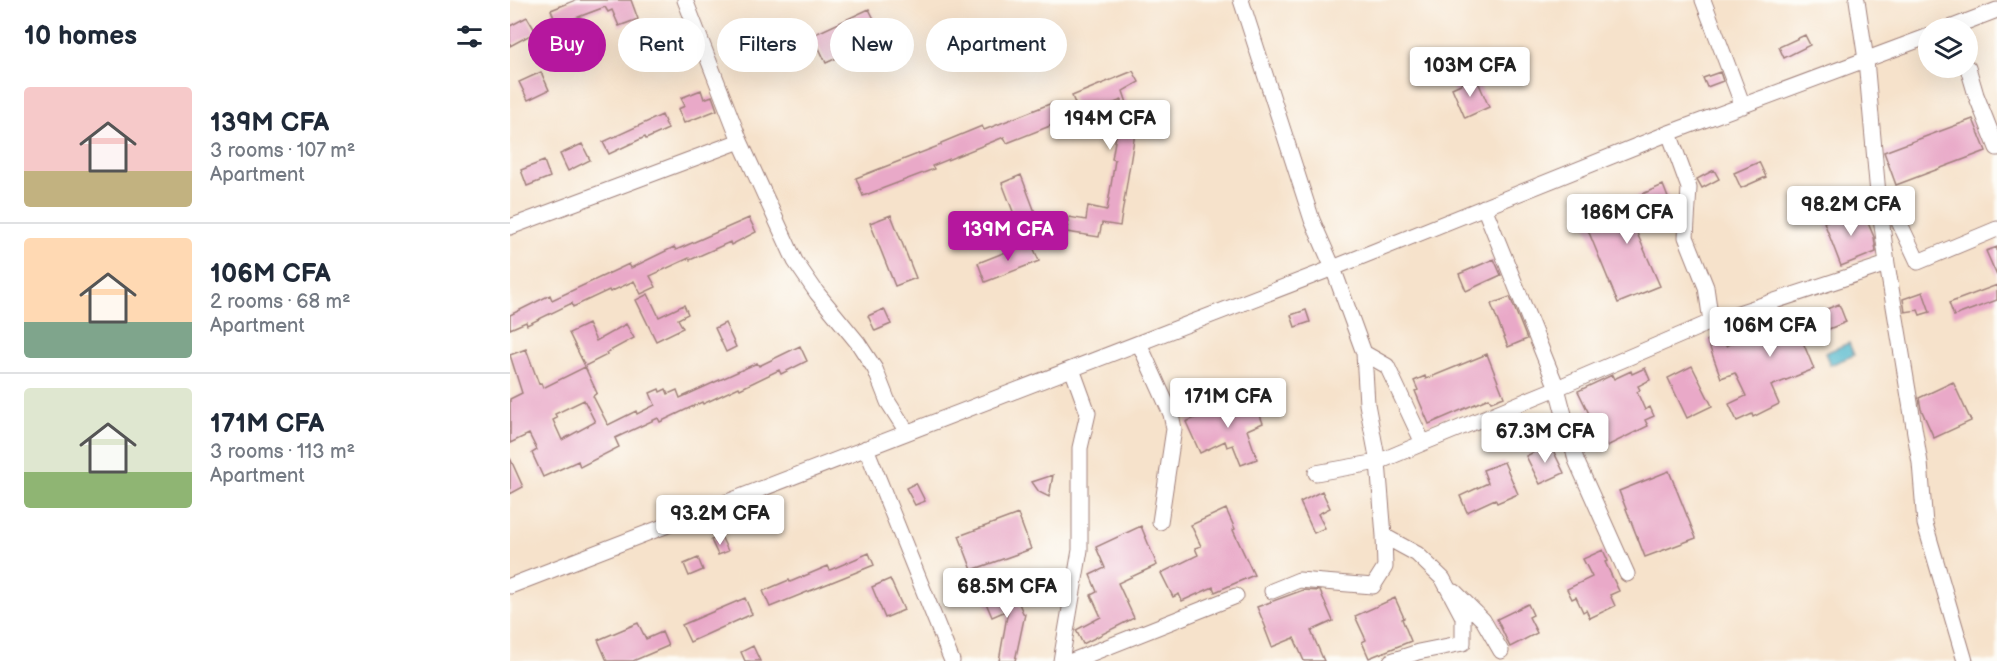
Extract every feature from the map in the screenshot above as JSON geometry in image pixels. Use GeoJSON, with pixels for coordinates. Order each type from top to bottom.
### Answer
{"type":"FeatureCollection","features":[{"type":"Feature","properties":{"kind":"street"},"geometry":{"type":"LineString","coordinates":[[685,0],[740,141],[795,261],[858,343],[874,369],[888,402],[907,432]]}},
{"type":"Feature","properties":{"kind":"street"},"geometry":{"type":"LineString","coordinates":[[1241,0],[1312,220],[1333,268],[1364,353],[1367,404],[1378,462],[1384,536],[1385,567],[1372,586],[1299,580],[1272,591]]}},
{"type":"Feature","properties":{"kind":"street"},"geometry":{"type":"LineString","coordinates":[[1703,0],[1743,106]]}},
{"type":"Feature","properties":{"kind":"street"},"geometry":{"type":"LineString","coordinates":[[1857,0],[1866,60],[1887,264],[1920,463],[1925,524],[1965,661]]}},
{"type":"Feature","properties":{"kind":"street"},"geometry":{"type":"LineString","coordinates":[[1978,18],[1997,10]]}},
{"type":"Feature","properties":{"kind":"street"},"geometry":{"type":"LineString","coordinates":[[510,586],[1333,268],[1669,133],[1918,40]]}},
{"type":"Feature","properties":{"kind":"street"},"geometry":{"type":"LineString","coordinates":[[1971,78],[1997,148]]}},
{"type":"Feature","properties":{"kind":"street"},"geometry":{"type":"LineString","coordinates":[[1669,133],[1689,188],[1686,237],[1706,287],[1711,322]]}},
{"type":"Feature","properties":{"kind":"street"},"geometry":{"type":"LineString","coordinates":[[510,227],[740,141]]}},
{"type":"Feature","properties":{"kind":"street"},"geometry":{"type":"LineString","coordinates":[[1878,194],[1894,211],[1918,262],[1997,229]]}},
{"type":"Feature","properties":{"kind":"street"},"geometry":{"type":"LineString","coordinates":[[1484,207],[1557,388],[1575,460],[1627,574]]}},
{"type":"Feature","properties":{"kind":"street"},"geometry":{"type":"LineString","coordinates":[[1316,473],[1378,462],[1711,322],[1887,264]]}},
{"type":"Feature","properties":{"kind":"street"},"geometry":{"type":"LineString","coordinates":[[1139,343],[1171,414],[1174,429],[1160,522]]}},
{"type":"Feature","properties":{"kind":"street"},"geometry":{"type":"LineString","coordinates":[[1364,353],[1387,366],[1423,443]]}},
{"type":"Feature","properties":{"kind":"street"},"geometry":{"type":"LineString","coordinates":[[1061,661],[1080,550],[1080,448],[1088,413],[1072,369]]}},
{"type":"Feature","properties":{"kind":"street"},"geometry":{"type":"LineString","coordinates":[[866,448],[952,661]]}},
{"type":"Feature","properties":{"kind":"street"},"geometry":{"type":"LineString","coordinates":[[1384,536],[1417,554],[1443,579],[1483,620],[1501,651]]}},
{"type":"Feature","properties":{"kind":"street"},"geometry":{"type":"LineString","coordinates":[[1391,661],[1418,652],[1463,643],[1463,617],[1443,579]]}},
{"type":"Feature","properties":{"kind":"street"},"geometry":{"type":"LineString","coordinates":[[1072,661],[1236,596]]}},
{"type":"Feature","properties":{"kind":"water"},"geometry":{"type":"Polygon","coordinates":[[[1849,343],[1854,355],[1830,365],[1825,353],[1849,343]]]}},
{"type":"Feature","properties":{"kind":"building"},"geometry":{"type":"Polygon","coordinates":[[[576,0],[631,0],[638,18],[618,18],[618,24],[612,10],[608,12],[605,7],[576,18],[554,18],[551,10],[576,0]]]}},
{"type":"Feature","properties":{"kind":"building"},"geometry":{"type":"Polygon","coordinates":[[[869,9],[874,18],[850,18],[869,9]]]}},
{"type":"Feature","properties":{"kind":"building"},"geometry":{"type":"Polygon","coordinates":[[[527,17],[528,36],[510,46],[510,26],[527,17]]]}},
{"type":"Feature","properties":{"kind":"building"},"geometry":{"type":"Polygon","coordinates":[[[830,27],[830,61],[826,63],[818,46],[818,33],[830,27]]]}},
{"type":"Feature","properties":{"kind":"building"},"geometry":{"type":"Polygon","coordinates":[[[1805,35],[1810,45],[1784,58],[1779,47],[1805,35]]]}},
{"type":"Feature","properties":{"kind":"building"},"geometry":{"type":"Polygon","coordinates":[[[1133,71],[1139,82],[1123,91],[1128,106],[1139,108],[1120,226],[1102,223],[1099,237],[1067,232],[1069,217],[1086,220],[1088,206],[1107,210],[1115,160],[1112,159],[1122,100],[1080,116],[1072,96],[1133,71]]]}},
{"type":"Feature","properties":{"kind":"building"},"geometry":{"type":"Polygon","coordinates":[[[541,72],[549,90],[528,100],[519,82],[541,72]]]}},
{"type":"Feature","properties":{"kind":"building"},"geometry":{"type":"Polygon","coordinates":[[[1720,72],[1723,81],[1707,87],[1703,78],[1720,72]]]}},
{"type":"Feature","properties":{"kind":"building"},"geometry":{"type":"Polygon","coordinates":[[[1476,77],[1489,107],[1465,118],[1452,88],[1476,77]]]}},
{"type":"Feature","properties":{"kind":"building"},"geometry":{"type":"Polygon","coordinates":[[[701,90],[704,99],[712,96],[717,110],[684,123],[678,109],[685,106],[681,98],[701,90]]]}},
{"type":"Feature","properties":{"kind":"building"},"geometry":{"type":"Polygon","coordinates":[[[1052,103],[1060,122],[1007,143],[1004,137],[932,166],[934,169],[863,196],[856,178],[941,145],[941,143],[982,126],[984,130],[1052,103]]]}},
{"type":"Feature","properties":{"kind":"building"},"geometry":{"type":"Polygon","coordinates":[[[662,115],[668,129],[609,154],[603,142],[662,115]]]}},
{"type":"Feature","properties":{"kind":"building"},"geometry":{"type":"Polygon","coordinates":[[[1973,119],[1986,151],[1896,185],[1884,152],[1973,119]]]}},
{"type":"Feature","properties":{"kind":"building"},"geometry":{"type":"Polygon","coordinates":[[[582,144],[590,160],[568,171],[560,154],[582,144]]]}},
{"type":"Feature","properties":{"kind":"building"},"geometry":{"type":"Polygon","coordinates":[[[544,161],[550,177],[527,186],[521,170],[544,161]]]}},
{"type":"Feature","properties":{"kind":"building"},"geometry":{"type":"Polygon","coordinates":[[[1759,162],[1766,177],[1741,188],[1734,173],[1759,162]]]}},
{"type":"Feature","properties":{"kind":"building"},"geometry":{"type":"Polygon","coordinates":[[[1714,170],[1719,179],[1702,188],[1697,179],[1714,170]]]}},
{"type":"Feature","properties":{"kind":"building"},"geometry":{"type":"Polygon","coordinates":[[[1021,175],[1041,228],[1022,235],[1002,183],[1021,175]]]}},
{"type":"Feature","properties":{"kind":"building"},"geometry":{"type":"Polygon","coordinates":[[[1663,185],[1672,208],[1633,224],[1660,286],[1618,303],[1583,218],[1602,210],[1606,219],[1630,208],[1629,206],[1633,204],[1631,199],[1663,185]]]}},
{"type":"Feature","properties":{"kind":"building"},"geometry":{"type":"Polygon","coordinates":[[[1862,209],[1874,237],[1876,252],[1841,266],[1824,222],[1862,209]]]}},
{"type":"Feature","properties":{"kind":"building"},"geometry":{"type":"Polygon","coordinates":[[[891,215],[916,278],[895,286],[870,223],[891,215]]]}},
{"type":"Feature","properties":{"kind":"building"},"geometry":{"type":"Polygon","coordinates":[[[749,218],[756,232],[731,245],[730,242],[650,276],[656,287],[641,294],[634,281],[573,307],[572,303],[527,325],[526,322],[510,329],[510,315],[550,295],[552,300],[629,264],[631,268],[674,247],[676,250],[749,218]]]}},
{"type":"Feature","properties":{"kind":"building"},"geometry":{"type":"Polygon","coordinates":[[[1031,242],[1039,261],[985,282],[978,263],[1031,242]]]}},
{"type":"Feature","properties":{"kind":"building"},"geometry":{"type":"Polygon","coordinates":[[[1997,247],[1997,276],[1986,251],[1997,247]]]}},
{"type":"Feature","properties":{"kind":"building"},"geometry":{"type":"Polygon","coordinates":[[[1494,259],[1501,275],[1466,291],[1459,274],[1494,259]]]}},
{"type":"Feature","properties":{"kind":"building"},"geometry":{"type":"Polygon","coordinates":[[[1997,285],[1997,300],[1954,316],[1949,303],[1997,285]]]}},
{"type":"Feature","properties":{"kind":"building"},"geometry":{"type":"Polygon","coordinates":[[[1923,292],[1930,312],[1920,315],[1918,310],[1905,312],[1903,299],[1923,292]]]}},
{"type":"Feature","properties":{"kind":"building"},"geometry":{"type":"Polygon","coordinates":[[[648,294],[659,317],[684,305],[688,314],[678,319],[683,328],[656,341],[636,300],[648,294]]]}},
{"type":"Feature","properties":{"kind":"building"},"geometry":{"type":"Polygon","coordinates":[[[1510,297],[1527,339],[1508,347],[1491,304],[1510,297]]]}},
{"type":"Feature","properties":{"kind":"building"},"geometry":{"type":"Polygon","coordinates":[[[1839,304],[1846,322],[1802,340],[1814,369],[1771,386],[1779,404],[1753,417],[1752,414],[1737,421],[1729,404],[1746,396],[1735,373],[1721,378],[1707,340],[1722,335],[1726,346],[1756,330],[1792,316],[1795,322],[1839,304]]]}},
{"type":"Feature","properties":{"kind":"building"},"geometry":{"type":"Polygon","coordinates":[[[884,309],[891,324],[875,331],[868,316],[884,309]]]}},
{"type":"Feature","properties":{"kind":"building"},"geometry":{"type":"Polygon","coordinates":[[[1306,310],[1310,322],[1295,327],[1291,315],[1306,310]]]}},
{"type":"Feature","properties":{"kind":"building"},"geometry":{"type":"Polygon","coordinates":[[[725,323],[736,347],[726,352],[715,328],[725,323]]]}},
{"type":"Feature","properties":{"kind":"building"},"geometry":{"type":"Polygon","coordinates":[[[588,324],[596,341],[626,324],[634,338],[585,366],[569,333],[588,324]]]}},
{"type":"Feature","properties":{"kind":"building"},"geometry":{"type":"Polygon","coordinates":[[[800,346],[807,361],[781,374],[779,370],[660,422],[658,418],[615,438],[619,447],[580,467],[578,461],[543,477],[532,453],[537,450],[529,434],[510,443],[510,399],[522,393],[510,355],[526,349],[539,384],[541,383],[543,388],[585,367],[597,393],[593,396],[608,425],[636,411],[637,414],[655,405],[650,393],[659,389],[660,392],[666,389],[668,394],[677,390],[680,398],[757,363],[759,366],[800,346]],[[584,400],[555,414],[557,418],[553,420],[562,440],[595,422],[584,400]]]}},
{"type":"Feature","properties":{"kind":"building"},"geometry":{"type":"Polygon","coordinates":[[[1487,354],[1504,397],[1491,402],[1489,398],[1429,424],[1415,391],[1418,390],[1414,381],[1425,376],[1426,379],[1487,354]]]}},
{"type":"Feature","properties":{"kind":"building"},"geometry":{"type":"Polygon","coordinates":[[[1692,366],[1712,406],[1687,418],[1668,378],[1692,366]]]}},
{"type":"Feature","properties":{"kind":"building"},"geometry":{"type":"Polygon","coordinates":[[[1645,368],[1650,380],[1638,386],[1640,390],[1637,392],[1645,410],[1650,407],[1654,416],[1645,420],[1648,426],[1607,446],[1578,391],[1612,375],[1614,379],[1631,371],[1632,374],[1645,368]]]}},
{"type":"Feature","properties":{"kind":"building"},"geometry":{"type":"Polygon","coordinates":[[[1953,382],[1971,421],[1934,438],[1921,409],[1919,398],[1953,382]]]}},
{"type":"Feature","properties":{"kind":"building"},"geometry":{"type":"Polygon","coordinates":[[[1253,398],[1263,423],[1247,430],[1257,459],[1241,465],[1233,445],[1227,447],[1225,441],[1200,453],[1186,422],[1215,409],[1216,411],[1253,398]]]}},
{"type":"Feature","properties":{"kind":"building"},"geometry":{"type":"Polygon","coordinates":[[[1550,444],[1564,473],[1540,484],[1526,456],[1550,444]]]}},
{"type":"Feature","properties":{"kind":"building"},"geometry":{"type":"Polygon","coordinates":[[[510,458],[523,487],[510,494],[510,458]]]}},
{"type":"Feature","properties":{"kind":"building"},"geometry":{"type":"Polygon","coordinates":[[[1504,462],[1518,494],[1497,503],[1495,499],[1467,512],[1460,496],[1488,483],[1483,470],[1504,462]]]}},
{"type":"Feature","properties":{"kind":"building"},"geometry":{"type":"Polygon","coordinates":[[[1669,471],[1696,538],[1645,557],[1619,491],[1669,471]]]}},
{"type":"Feature","properties":{"kind":"building"},"geometry":{"type":"Polygon","coordinates":[[[1053,475],[1049,497],[1039,492],[1032,482],[1053,475]]]}},
{"type":"Feature","properties":{"kind":"building"},"geometry":{"type":"Polygon","coordinates":[[[916,483],[925,501],[915,505],[906,488],[916,483]]]}},
{"type":"Feature","properties":{"kind":"building"},"geometry":{"type":"Polygon","coordinates":[[[1322,491],[1330,508],[1318,514],[1325,528],[1314,533],[1300,502],[1322,491]]]}},
{"type":"Feature","properties":{"kind":"building"},"geometry":{"type":"Polygon","coordinates":[[[1226,509],[1254,575],[1215,592],[1213,587],[1182,601],[1179,594],[1173,597],[1161,573],[1198,555],[1195,548],[1201,546],[1191,525],[1226,509]]]}},
{"type":"Feature","properties":{"kind":"building"},"geometry":{"type":"Polygon","coordinates":[[[1018,514],[1031,549],[972,570],[959,536],[1018,514]]]}},
{"type":"Feature","properties":{"kind":"building"},"geometry":{"type":"Polygon","coordinates":[[[1141,526],[1157,565],[1118,583],[1134,618],[1083,644],[1076,630],[1101,617],[1091,595],[1097,592],[1090,575],[1105,568],[1096,547],[1141,526]]]}},
{"type":"Feature","properties":{"kind":"building"},"geometry":{"type":"Polygon","coordinates":[[[721,536],[728,551],[718,555],[711,540],[721,536]]]}},
{"type":"Feature","properties":{"kind":"building"},"geometry":{"type":"Polygon","coordinates":[[[1603,550],[1608,561],[1605,562],[1619,591],[1610,595],[1615,606],[1590,618],[1586,610],[1583,612],[1576,597],[1572,599],[1567,589],[1592,577],[1583,559],[1603,550]]]}},
{"type":"Feature","properties":{"kind":"building"},"geometry":{"type":"Polygon","coordinates":[[[869,553],[874,565],[770,607],[763,591],[828,566],[830,570],[869,553]]]}},
{"type":"Feature","properties":{"kind":"building"},"geometry":{"type":"Polygon","coordinates":[[[698,558],[703,570],[689,576],[684,564],[698,558]]]}},
{"type":"Feature","properties":{"kind":"building"},"geometry":{"type":"Polygon","coordinates":[[[890,579],[904,610],[885,618],[872,587],[890,579]]]}},
{"type":"Feature","properties":{"kind":"building"},"geometry":{"type":"Polygon","coordinates":[[[1011,584],[1025,614],[1015,661],[999,661],[1008,610],[992,617],[983,596],[1011,584]]]}},
{"type":"Feature","properties":{"kind":"building"},"geometry":{"type":"Polygon","coordinates":[[[1303,590],[1320,591],[1333,621],[1311,631],[1324,661],[1304,661],[1294,638],[1272,647],[1257,607],[1303,590]]]}},
{"type":"Feature","properties":{"kind":"building"},"geometry":{"type":"Polygon","coordinates":[[[745,598],[752,614],[690,642],[682,625],[745,598]]]}},
{"type":"Feature","properties":{"kind":"building"},"geometry":{"type":"Polygon","coordinates":[[[1395,598],[1411,641],[1369,658],[1362,642],[1366,640],[1355,616],[1395,598]]]}},
{"type":"Feature","properties":{"kind":"building"},"geometry":{"type":"Polygon","coordinates":[[[1528,604],[1533,615],[1529,617],[1537,633],[1510,647],[1497,619],[1528,604]]]}},
{"type":"Feature","properties":{"kind":"building"},"geometry":{"type":"Polygon","coordinates":[[[638,623],[646,639],[662,632],[668,646],[633,661],[607,661],[598,640],[638,623]]]}},
{"type":"Feature","properties":{"kind":"building"},"geometry":{"type":"Polygon","coordinates":[[[753,646],[760,661],[745,661],[741,652],[753,646]]]}}]}
